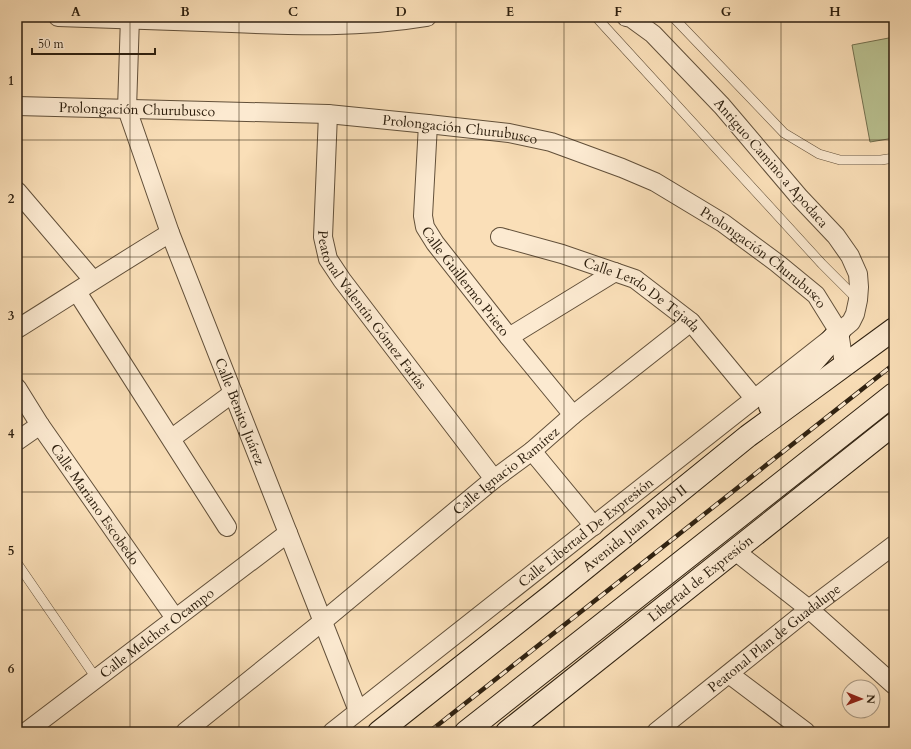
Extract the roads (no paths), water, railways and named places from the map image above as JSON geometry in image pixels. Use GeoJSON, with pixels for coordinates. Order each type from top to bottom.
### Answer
{"type":"FeatureCollection","features":[{"type":"Feature","properties":{"kind":"main road","name":"Avenida Juan Pablo II"},"geometry":{"type":"LineString","coordinates":[[379,732],[552,595],[748,436],[844,364],[894,329]]}},
{"type":"Feature","properties":{"kind":"main road"},"geometry":{"type":"LineString","coordinates":[[748,436],[760,418],[839,332]]}},
{"type":"Feature","properties":{"kind":"main road"},"geometry":{"type":"LineString","coordinates":[[466,732],[894,394]]}},
{"type":"Feature","properties":{"kind":"main road"},"geometry":{"type":"LineString","coordinates":[[831,445],[894,416]]}},
{"type":"Feature","properties":{"kind":"main road","name":"Libertad de Expresión"},"geometry":{"type":"LineString","coordinates":[[507,732],[894,424]]}},
{"type":"Feature","properties":{"kind":"street"},"geometry":{"type":"LineString","coordinates":[[58,17],[130,18],[271,25],[364,25],[426,17]]}},
{"type":"Feature","properties":{"kind":"street","name":"Antiguo Camino a Apodaca"},"geometry":{"type":"LineString","coordinates":[[626,17],[631,18],[653,34],[722,106],[800,198],[836,236],[850,256],[858,274],[858,300],[851,322],[839,332]]}},
{"type":"Feature","properties":{"kind":"street"},"geometry":{"type":"LineString","coordinates":[[127,110],[130,18]]}},
{"type":"Feature","properties":{"kind":"street","name":"Prolongación Churubusco"},"geometry":{"type":"LineString","coordinates":[[17,106],[328,114],[509,133],[530,137],[587,155],[655,182],[723,223],[783,267],[816,295],[839,332]]}},
{"type":"Feature","properties":{"kind":"street","name":"Calle Benito Juárez"},"geometry":{"type":"LineString","coordinates":[[127,110],[170,233],[358,711]]}},
{"type":"Feature","properties":{"kind":"street","name":"Peatonal Valentín Gómez Farías"},"geometry":{"type":"LineString","coordinates":[[328,114],[323,237],[328,259],[342,280],[494,479]]}},
{"type":"Feature","properties":{"kind":"street","name":"Calle Guillermo Prieto"},"geometry":{"type":"LineString","coordinates":[[428,124],[423,216],[425,227],[435,243],[573,415]]}},
{"type":"Feature","properties":{"kind":"street"},"geometry":{"type":"LineString","coordinates":[[17,191],[93,280]]}},
{"type":"Feature","properties":{"kind":"street"},"geometry":{"type":"LineString","coordinates":[[17,330],[77,292],[93,280],[170,233]]}},
{"type":"Feature","properties":{"kind":"street","name":"Calle Lerdo De Tejada"},"geometry":{"type":"LineString","coordinates":[[500,237],[562,254],[635,279],[691,322],[754,398]]}},
{"type":"Feature","properties":{"kind":"street"},"geometry":{"type":"LineString","coordinates":[[509,337],[615,272]]}},
{"type":"Feature","properties":{"kind":"street"},"geometry":{"type":"LineString","coordinates":[[77,292],[172,438],[227,527]]}},
{"type":"Feature","properties":{"kind":"street","name":"Calle Ignacio Ramírez"},"geometry":{"type":"LineString","coordinates":[[185,732],[322,622],[494,479],[532,451],[573,415],[691,322]]}},
{"type":"Feature","properties":{"kind":"street"},"geometry":{"type":"LineString","coordinates":[[839,332],[844,364]]}},
{"type":"Feature","properties":{"kind":"street","name":"Calle Libertad De Expresión"},"geometry":{"type":"LineString","coordinates":[[332,732],[722,426],[754,398],[839,332]]}},
{"type":"Feature","properties":{"kind":"street","name":"Calle Mariano Escobedo"},"geometry":{"type":"LineString","coordinates":[[17,388],[40,425],[175,618]]}},
{"type":"Feature","properties":{"kind":"street"},"geometry":{"type":"LineString","coordinates":[[172,438],[232,393]]}},
{"type":"Feature","properties":{"kind":"street"},"geometry":{"type":"LineString","coordinates":[[17,441],[40,425]]}},
{"type":"Feature","properties":{"kind":"street"},"geometry":{"type":"LineString","coordinates":[[532,451],[594,526]]}},
{"type":"Feature","properties":{"kind":"street","name":"Calle Melchor Ocampo"},"geometry":{"type":"LineString","coordinates":[[26,732],[288,532]]}},
{"type":"Feature","properties":{"kind":"street","name":"Peatonal Plan de Guadalupe"},"geometry":{"type":"LineString","coordinates":[[656,732],[809,609],[894,545]]}},
{"type":"Feature","properties":{"kind":"street"},"geometry":{"type":"LineString","coordinates":[[735,551],[809,609],[894,685]]}},
{"type":"Feature","properties":{"kind":"street"},"geometry":{"type":"LineString","coordinates":[[729,674],[806,732]]}},
{"type":"Feature","properties":{"kind":"lane"},"geometry":{"type":"LineString","coordinates":[[596,17],[822,264],[858,300]]}},
{"type":"Feature","properties":{"kind":"lane"},"geometry":{"type":"LineString","coordinates":[[673,17],[784,133],[819,154],[840,160],[881,160],[894,158]]}},
{"type":"Feature","properties":{"kind":"lane"},"geometry":{"type":"LineString","coordinates":[[17,563],[96,678]]}},
{"type":"Feature","properties":{"kind":"lane"},"geometry":{"type":"LineString","coordinates":[[17,726],[21,732]]}},
{"type":"Feature","properties":{"kind":"railway"},"geometry":{"type":"LineString","coordinates":[[429,732],[894,364]]}}]}
